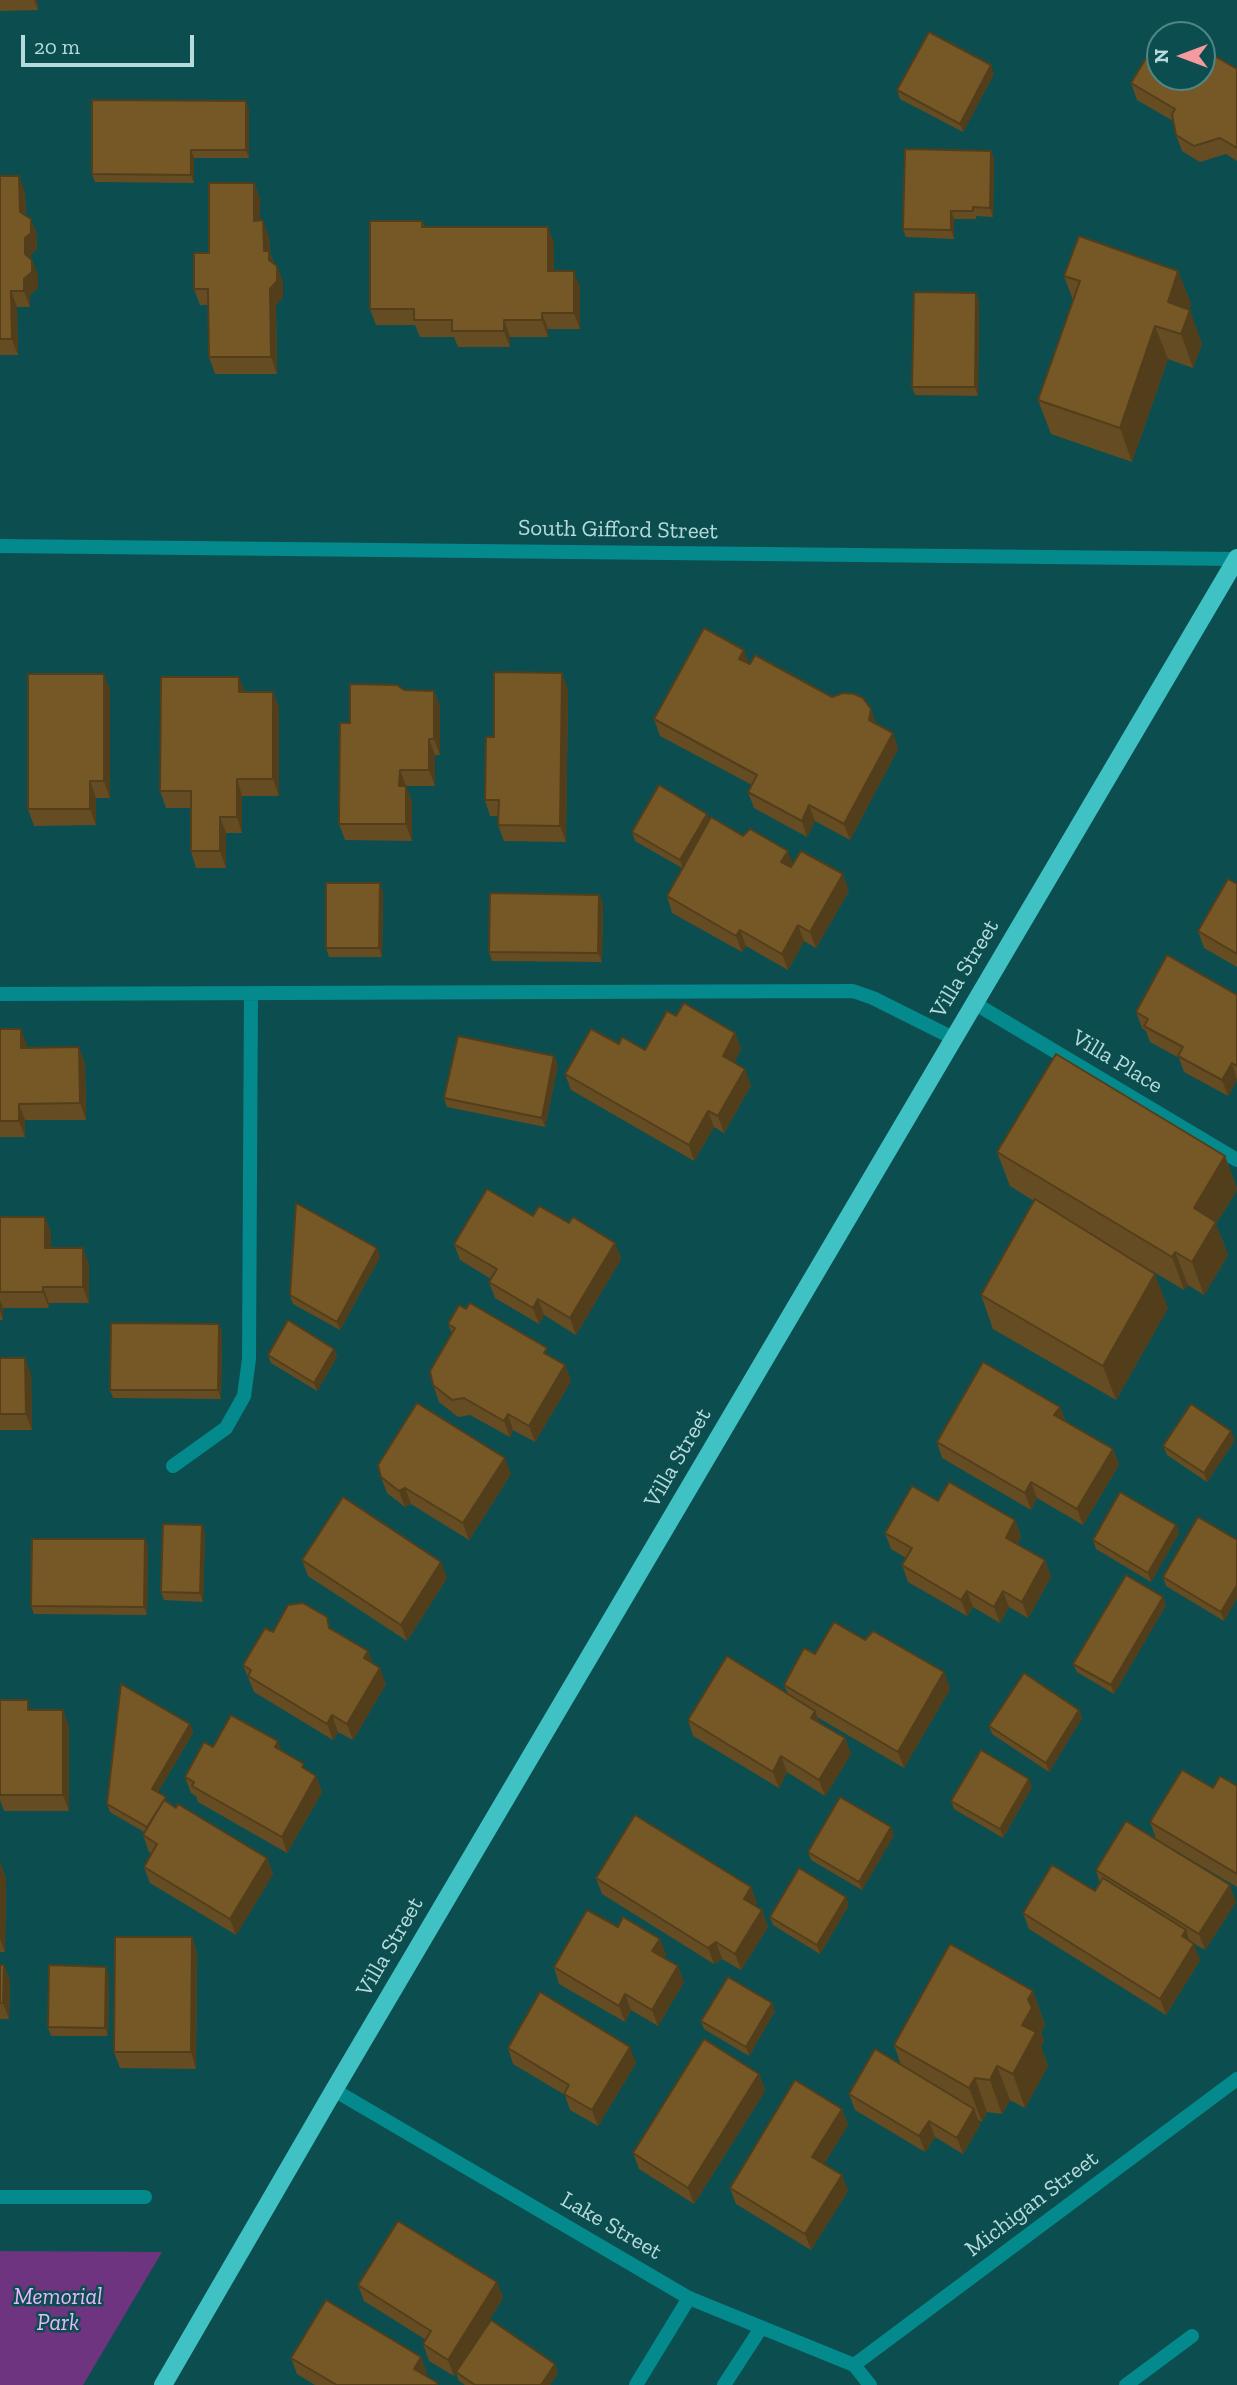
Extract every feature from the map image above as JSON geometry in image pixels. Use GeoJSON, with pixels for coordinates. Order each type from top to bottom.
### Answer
{"type":"FeatureCollection","features":[{"type":"Feature","properties":{"kind":"main road","name":"Villa Street"},"geometry":{"type":"LineString","coordinates":[[163,2385],[1237,558]]}},
{"type":"Feature","properties":{"kind":"street","name":"South Gifford Street"},"geometry":{"type":"LineString","coordinates":[[0,546],[1237,558]]}},
{"type":"Feature","properties":{"kind":"street"},"geometry":{"type":"LineString","coordinates":[[0,994],[853,991],[873,998],[953,1038]]}},
{"type":"Feature","properties":{"kind":"street"},"geometry":{"type":"LineString","coordinates":[[173,1466],[226,1428],[244,1396],[249,1359],[251,993]]}},
{"type":"Feature","properties":{"kind":"street","name":"Villa Place"},"geometry":{"type":"LineString","coordinates":[[974,1003],[1237,1160]]}},
{"type":"Feature","properties":{"kind":"street","name":"Michigan Street"},"geometry":{"type":"LineString","coordinates":[[854,2365],[1237,2079]]}},
{"type":"Feature","properties":{"kind":"street","name":"Lake Street"},"geometry":{"type":"LineString","coordinates":[[334,2090],[689,2298],[854,2365],[870,2385]]}},
{"type":"Feature","properties":{"kind":"street"},"geometry":{"type":"LineString","coordinates":[[0,2197],[145,2197]]}},
{"type":"Feature","properties":{"kind":"street"},"geometry":{"type":"LineString","coordinates":[[636,2385],[689,2298]]}},
{"type":"Feature","properties":{"kind":"street"},"geometry":{"type":"LineString","coordinates":[[724,2385],[761,2328]]}},
{"type":"Feature","properties":{"kind":"street"},"geometry":{"type":"LineString","coordinates":[[1125,2385],[1192,2336]]}},
{"type":"Feature","properties":{"kind":"green space","name":"Memorial Park"},"geometry":{"type":"Polygon","coordinates":[[[0,2251],[162,2252],[83,2385],[0,2385],[0,2251]]]}},
{"type":"Feature","properties":{"kind":"building"},"geometry":{"type":"Polygon","coordinates":[[[929,32],[991,65],[960,124],[897,90],[929,32]]]}},
{"type":"Feature","properties":{"kind":"building"},"geometry":{"type":"Polygon","coordinates":[[[1216,57],[1237,69],[1237,148],[1220,138],[1194,146],[1176,135],[1172,114],[1175,109],[1131,83],[1146,58],[1146,91],[1216,91],[1216,57]]]}},
{"type":"Feature","properties":{"kind":"building"},"geometry":{"type":"Polygon","coordinates":[[[92,100],[246,101],[246,150],[191,150],[191,175],[92,174],[92,100]]]}},
{"type":"Feature","properties":{"kind":"building"},"geometry":{"type":"Polygon","coordinates":[[[905,149],[991,151],[990,208],[973,207],[973,211],[951,211],[951,230],[903,229],[905,149]]]}},
{"type":"Feature","properties":{"kind":"building"},"geometry":{"type":"Polygon","coordinates":[[[0,176],[19,176],[20,212],[31,219],[31,233],[25,238],[25,254],[32,260],[32,272],[24,279],[24,291],[11,291],[12,339],[0,339],[0,176]]]}},
{"type":"Feature","properties":{"kind":"building"},"geometry":{"type":"Polygon","coordinates":[[[209,183],[254,183],[254,221],[263,220],[264,251],[269,251],[269,260],[277,266],[277,281],[270,289],[271,357],[209,357],[208,289],[194,289],[194,253],[209,253],[209,183]]]}},
{"type":"Feature","properties":{"kind":"building"},"geometry":{"type":"Polygon","coordinates":[[[370,221],[422,221],[422,227],[548,227],[548,271],[574,271],[574,313],[542,313],[542,320],[504,320],[504,331],[452,331],[452,320],[414,320],[414,309],[370,309],[370,221]]]}},
{"type":"Feature","properties":{"kind":"building"},"geometry":{"type":"Polygon","coordinates":[[[1079,236],[1178,271],[1168,302],[1190,310],[1181,334],[1155,326],[1120,428],[1038,400],[1080,281],[1064,276],[1079,236]]]}},
{"type":"Feature","properties":{"kind":"building"},"geometry":{"type":"Polygon","coordinates":[[[914,292],[976,293],[975,387],[912,387],[914,292]]]}},
{"type":"Feature","properties":{"kind":"building"},"geometry":{"type":"Polygon","coordinates":[[[704,628],[744,650],[739,659],[750,664],[755,655],[832,697],[843,693],[863,698],[871,709],[869,720],[893,733],[844,824],[809,805],[802,821],[748,792],[757,775],[654,719],[704,628]]]}},
{"type":"Feature","properties":{"kind":"building"},"geometry":{"type":"Polygon","coordinates":[[[494,672],[562,673],[560,826],[498,825],[499,800],[485,800],[486,737],[494,737],[494,672]]]}},
{"type":"Feature","properties":{"kind":"building"},"geometry":{"type":"Polygon","coordinates":[[[28,674],[104,674],[104,781],[90,781],[90,809],[28,809],[28,674]]]}},
{"type":"Feature","properties":{"kind":"building"},"geometry":{"type":"Polygon","coordinates":[[[161,677],[239,677],[239,692],[273,692],[273,779],[237,779],[237,817],[220,817],[220,851],[191,851],[191,791],[160,791],[161,677]]]}},
{"type":"Feature","properties":{"kind":"building"},"geometry":{"type":"Polygon","coordinates":[[[350,684],[397,685],[404,690],[434,691],[434,739],[429,739],[429,770],[400,770],[399,786],[406,786],[406,824],[339,824],[340,723],[350,723],[350,684]]]}},
{"type":"Feature","properties":{"kind":"building"},"geometry":{"type":"Polygon","coordinates":[[[659,785],[707,814],[680,860],[632,832],[659,785]]]}},
{"type":"Feature","properties":{"kind":"building"},"geometry":{"type":"Polygon","coordinates":[[[711,817],[743,836],[750,829],[788,851],[781,862],[791,867],[801,851],[843,874],[810,932],[798,925],[782,954],[740,930],[736,936],[667,896],[711,817]]]}},
{"type":"Feature","properties":{"kind":"building"},"geometry":{"type":"Polygon","coordinates":[[[1228,879],[1237,884],[1237,954],[1198,931],[1228,879]]]}},
{"type":"Feature","properties":{"kind":"building"},"geometry":{"type":"Polygon","coordinates":[[[326,883],[380,883],[379,948],[326,948],[326,883]]]}},
{"type":"Feature","properties":{"kind":"building"},"geometry":{"type":"Polygon","coordinates":[[[490,893],[599,895],[598,953],[489,952],[490,893]]]}},
{"type":"Feature","properties":{"kind":"building"},"geometry":{"type":"Polygon","coordinates":[[[1167,955],[1237,995],[1237,1066],[1232,1063],[1222,1080],[1178,1056],[1183,1047],[1144,1026],[1148,1019],[1136,1012],[1167,955]]]}},
{"type":"Feature","properties":{"kind":"building"},"geometry":{"type":"Polygon","coordinates":[[[684,1003],[735,1033],[723,1056],[745,1069],[718,1116],[708,1111],[689,1145],[565,1074],[591,1029],[619,1044],[622,1037],[645,1050],[667,1011],[676,1016],[684,1003]]]}},
{"type":"Feature","properties":{"kind":"building"},"geometry":{"type":"Polygon","coordinates":[[[0,1029],[21,1029],[21,1048],[79,1047],[80,1103],[19,1104],[19,1121],[0,1121],[0,1029]]]}},
{"type":"Feature","properties":{"kind":"building"},"geometry":{"type":"Polygon","coordinates":[[[458,1036],[554,1056],[542,1118],[444,1098],[458,1036]]]}},
{"type":"Feature","properties":{"kind":"building"},"geometry":{"type":"Polygon","coordinates":[[[1056,1054],[1225,1156],[1194,1208],[1216,1222],[1192,1262],[1175,1252],[1172,1257],[997,1152],[1056,1054]]]}},
{"type":"Feature","properties":{"kind":"building"},"geometry":{"type":"Polygon","coordinates":[[[487,1189],[533,1216],[539,1206],[569,1223],[573,1217],[615,1243],[570,1318],[538,1299],[533,1308],[489,1282],[497,1269],[454,1244],[487,1189]]]}},
{"type":"Feature","properties":{"kind":"building"},"geometry":{"type":"Polygon","coordinates":[[[1035,1199],[1155,1274],[1103,1366],[981,1295],[1035,1199]]]}},
{"type":"Feature","properties":{"kind":"building"},"geometry":{"type":"Polygon","coordinates":[[[296,1203],[377,1248],[337,1322],[290,1295],[296,1203]]]}},
{"type":"Feature","properties":{"kind":"building"},"geometry":{"type":"Polygon","coordinates":[[[0,1217],[45,1217],[45,1248],[83,1248],[83,1287],[43,1287],[43,1292],[0,1292],[0,1217]]]}},
{"type":"Feature","properties":{"kind":"building"},"geometry":{"type":"Polygon","coordinates":[[[470,1303],[547,1348],[544,1353],[565,1365],[529,1426],[508,1414],[504,1421],[464,1398],[452,1400],[433,1385],[430,1371],[455,1328],[448,1324],[459,1305],[466,1309],[470,1303]]]}},
{"type":"Feature","properties":{"kind":"building"},"geometry":{"type":"Polygon","coordinates":[[[288,1320],[334,1349],[314,1383],[268,1355],[288,1320]]]}},
{"type":"Feature","properties":{"kind":"building"},"geometry":{"type":"Polygon","coordinates":[[[111,1323],[219,1324],[218,1390],[110,1390],[111,1323]]]}},
{"type":"Feature","properties":{"kind":"building"},"geometry":{"type":"Polygon","coordinates":[[[0,1358],[25,1358],[26,1414],[0,1414],[0,1358]]]}},
{"type":"Feature","properties":{"kind":"building"},"geometry":{"type":"Polygon","coordinates":[[[983,1362],[1060,1407],[1054,1415],[1113,1449],[1077,1509],[1031,1482],[1025,1493],[937,1442],[983,1362]]]}},
{"type":"Feature","properties":{"kind":"building"},"geometry":{"type":"Polygon","coordinates":[[[417,1403],[505,1458],[463,1523],[405,1488],[399,1491],[381,1477],[378,1465],[417,1403]]]}},
{"type":"Feature","properties":{"kind":"building"},"geometry":{"type":"Polygon","coordinates":[[[1191,1404],[1231,1431],[1204,1473],[1163,1446],[1191,1404]]]}},
{"type":"Feature","properties":{"kind":"building"},"geometry":{"type":"Polygon","coordinates":[[[949,1482],[1015,1520],[1006,1538],[1045,1560],[1022,1602],[1003,1591],[994,1607],[967,1591],[961,1600],[902,1565],[912,1548],[885,1533],[912,1486],[938,1501],[949,1482]]]}},
{"type":"Feature","properties":{"kind":"building"},"geometry":{"type":"Polygon","coordinates":[[[1120,1492],[1176,1525],[1148,1573],[1093,1540],[1120,1492]]]}},
{"type":"Feature","properties":{"kind":"building"},"geometry":{"type":"Polygon","coordinates":[[[343,1497],[441,1562],[401,1625],[302,1560],[343,1497]]]}},
{"type":"Feature","properties":{"kind":"building"},"geometry":{"type":"Polygon","coordinates":[[[1198,1517],[1237,1540],[1237,1585],[1221,1612],[1163,1577],[1198,1517]]]}},
{"type":"Feature","properties":{"kind":"building"},"geometry":{"type":"Polygon","coordinates":[[[163,1524],[202,1525],[200,1593],[161,1592],[163,1524]]]}},
{"type":"Feature","properties":{"kind":"building"},"geometry":{"type":"Polygon","coordinates":[[[32,1539],[145,1539],[144,1607],[31,1606],[32,1539]]]}},
{"type":"Feature","properties":{"kind":"building"},"geometry":{"type":"Polygon","coordinates":[[[1126,1575],[1163,1597],[1111,1685],[1073,1664],[1126,1575]]]}},
{"type":"Feature","properties":{"kind":"building"},"geometry":{"type":"Polygon","coordinates":[[[303,1603],[327,1617],[329,1628],[368,1651],[364,1658],[380,1668],[347,1724],[332,1715],[327,1724],[248,1676],[251,1670],[243,1665],[265,1628],[273,1632],[288,1605],[303,1603]]]}},
{"type":"Feature","properties":{"kind":"building"},"geometry":{"type":"Polygon","coordinates":[[[834,1622],[865,1640],[873,1631],[944,1672],[898,1752],[784,1685],[804,1648],[815,1654],[834,1622]]]}},
{"type":"Feature","properties":{"kind":"building"},"geometry":{"type":"Polygon","coordinates":[[[727,1656],[815,1711],[811,1718],[845,1738],[819,1780],[781,1756],[773,1772],[688,1720],[727,1656]]]}},
{"type":"Feature","properties":{"kind":"building"},"geometry":{"type":"Polygon","coordinates":[[[1024,1673],[1079,1710],[1046,1763],[989,1726],[1024,1673]]]}},
{"type":"Feature","properties":{"kind":"building"},"geometry":{"type":"Polygon","coordinates":[[[121,1684],[190,1724],[152,1789],[166,1797],[147,1827],[107,1804],[121,1684]]]}},
{"type":"Feature","properties":{"kind":"building"},"geometry":{"type":"Polygon","coordinates":[[[0,1700],[28,1700],[28,1710],[63,1710],[63,1795],[0,1795],[0,1700]]]}},
{"type":"Feature","properties":{"kind":"building"},"geometry":{"type":"Polygon","coordinates":[[[231,1715],[278,1741],[275,1747],[304,1764],[302,1767],[316,1776],[282,1837],[192,1786],[194,1782],[185,1777],[204,1742],[213,1747],[231,1715]]]}},
{"type":"Feature","properties":{"kind":"building"},"geometry":{"type":"Polygon","coordinates":[[[981,1750],[1029,1779],[1000,1829],[951,1801],[981,1750]]]}},
{"type":"Feature","properties":{"kind":"building"},"geometry":{"type":"Polygon","coordinates":[[[1182,1770],[1213,1788],[1220,1776],[1237,1786],[1237,1874],[1150,1822],[1182,1770]]]}},
{"type":"Feature","properties":{"kind":"building"},"geometry":{"type":"Polygon","coordinates":[[[840,1797],[891,1827],[859,1882],[808,1852],[840,1797]]]}},
{"type":"Feature","properties":{"kind":"building"},"geometry":{"type":"Polygon","coordinates":[[[164,1800],[176,1808],[178,1804],[267,1858],[230,1919],[144,1867],[157,1844],[143,1835],[164,1800]]]}},
{"type":"Feature","properties":{"kind":"building"},"geometry":{"type":"Polygon","coordinates":[[[635,1815],[751,1887],[744,1899],[762,1910],[735,1954],[716,1942],[708,1948],[596,1878],[635,1815]]]}},
{"type":"Feature","properties":{"kind":"building"},"geometry":{"type":"Polygon","coordinates":[[[1126,1821],[1230,1885],[1199,1934],[1096,1870],[1126,1821]]]}},
{"type":"Feature","properties":{"kind":"building"},"geometry":{"type":"Polygon","coordinates":[[[1052,1865],[1095,1891],[1103,1878],[1186,1930],[1182,1936],[1194,1944],[1160,1999],[1023,1913],[1052,1865]]]}},
{"type":"Feature","properties":{"kind":"building"},"geometry":{"type":"Polygon","coordinates":[[[799,1868],[846,1897],[817,1945],[770,1917],[799,1868]]]}},
{"type":"Feature","properties":{"kind":"building"},"geometry":{"type":"Polygon","coordinates":[[[587,1910],[618,1927],[623,1917],[660,1939],[652,1951],[678,1966],[652,2010],[625,1994],[619,2006],[554,1967],[587,1910]]]}},
{"type":"Feature","properties":{"kind":"building"},"geometry":{"type":"Polygon","coordinates":[[[115,1937],[192,1937],[191,2052],[114,2052],[115,1937]]]}},
{"type":"Feature","properties":{"kind":"building"},"geometry":{"type":"Polygon","coordinates":[[[950,1944],[1033,1991],[1028,1999],[1032,2008],[1022,2025],[1036,2032],[1013,2074],[997,2066],[990,2080],[975,2078],[969,2088],[894,2045],[950,1944]]]}},
{"type":"Feature","properties":{"kind":"building"},"geometry":{"type":"Polygon","coordinates":[[[0,1965],[4,1965],[3,2003],[0,2003],[0,1965]]]}},
{"type":"Feature","properties":{"kind":"building"},"geometry":{"type":"Polygon","coordinates":[[[49,1965],[106,1967],[105,2028],[48,2027],[49,1965]]]}},
{"type":"Feature","properties":{"kind":"building"},"geometry":{"type":"Polygon","coordinates":[[[728,1977],[772,2003],[746,2047],[701,2021],[728,1977]]]}},
{"type":"Feature","properties":{"kind":"building"},"geometry":{"type":"Polygon","coordinates":[[[540,1992],[630,2047],[592,2110],[564,2094],[569,2085],[508,2048],[540,1992]]]}},
{"type":"Feature","properties":{"kind":"building"},"geometry":{"type":"Polygon","coordinates":[[[704,2039],[759,2074],[688,2188],[633,2153],[704,2039]]]}},
{"type":"Feature","properties":{"kind":"building"},"geometry":{"type":"Polygon","coordinates":[[[875,2049],[974,2109],[957,2138],[929,2121],[919,2136],[849,2094],[875,2049]]]}},
{"type":"Feature","properties":{"kind":"building"},"geometry":{"type":"Polygon","coordinates":[[[795,2080],[842,2109],[812,2157],[842,2175],[805,2234],[730,2188],[795,2080]]]}},
{"type":"Feature","properties":{"kind":"building"},"geometry":{"type":"Polygon","coordinates":[[[398,2221],[497,2282],[448,2360],[423,2344],[431,2331],[358,2285],[398,2221]]]}},
{"type":"Feature","properties":{"kind":"building"},"geometry":{"type":"Polygon","coordinates":[[[326,2300],[421,2357],[414,2369],[438,2383],[337,2385],[291,2358],[326,2300]]]}},
{"type":"Feature","properties":{"kind":"building"},"geometry":{"type":"Polygon","coordinates":[[[491,2320],[555,2364],[541,2385],[475,2385],[456,2372],[491,2320]]]}}]}
